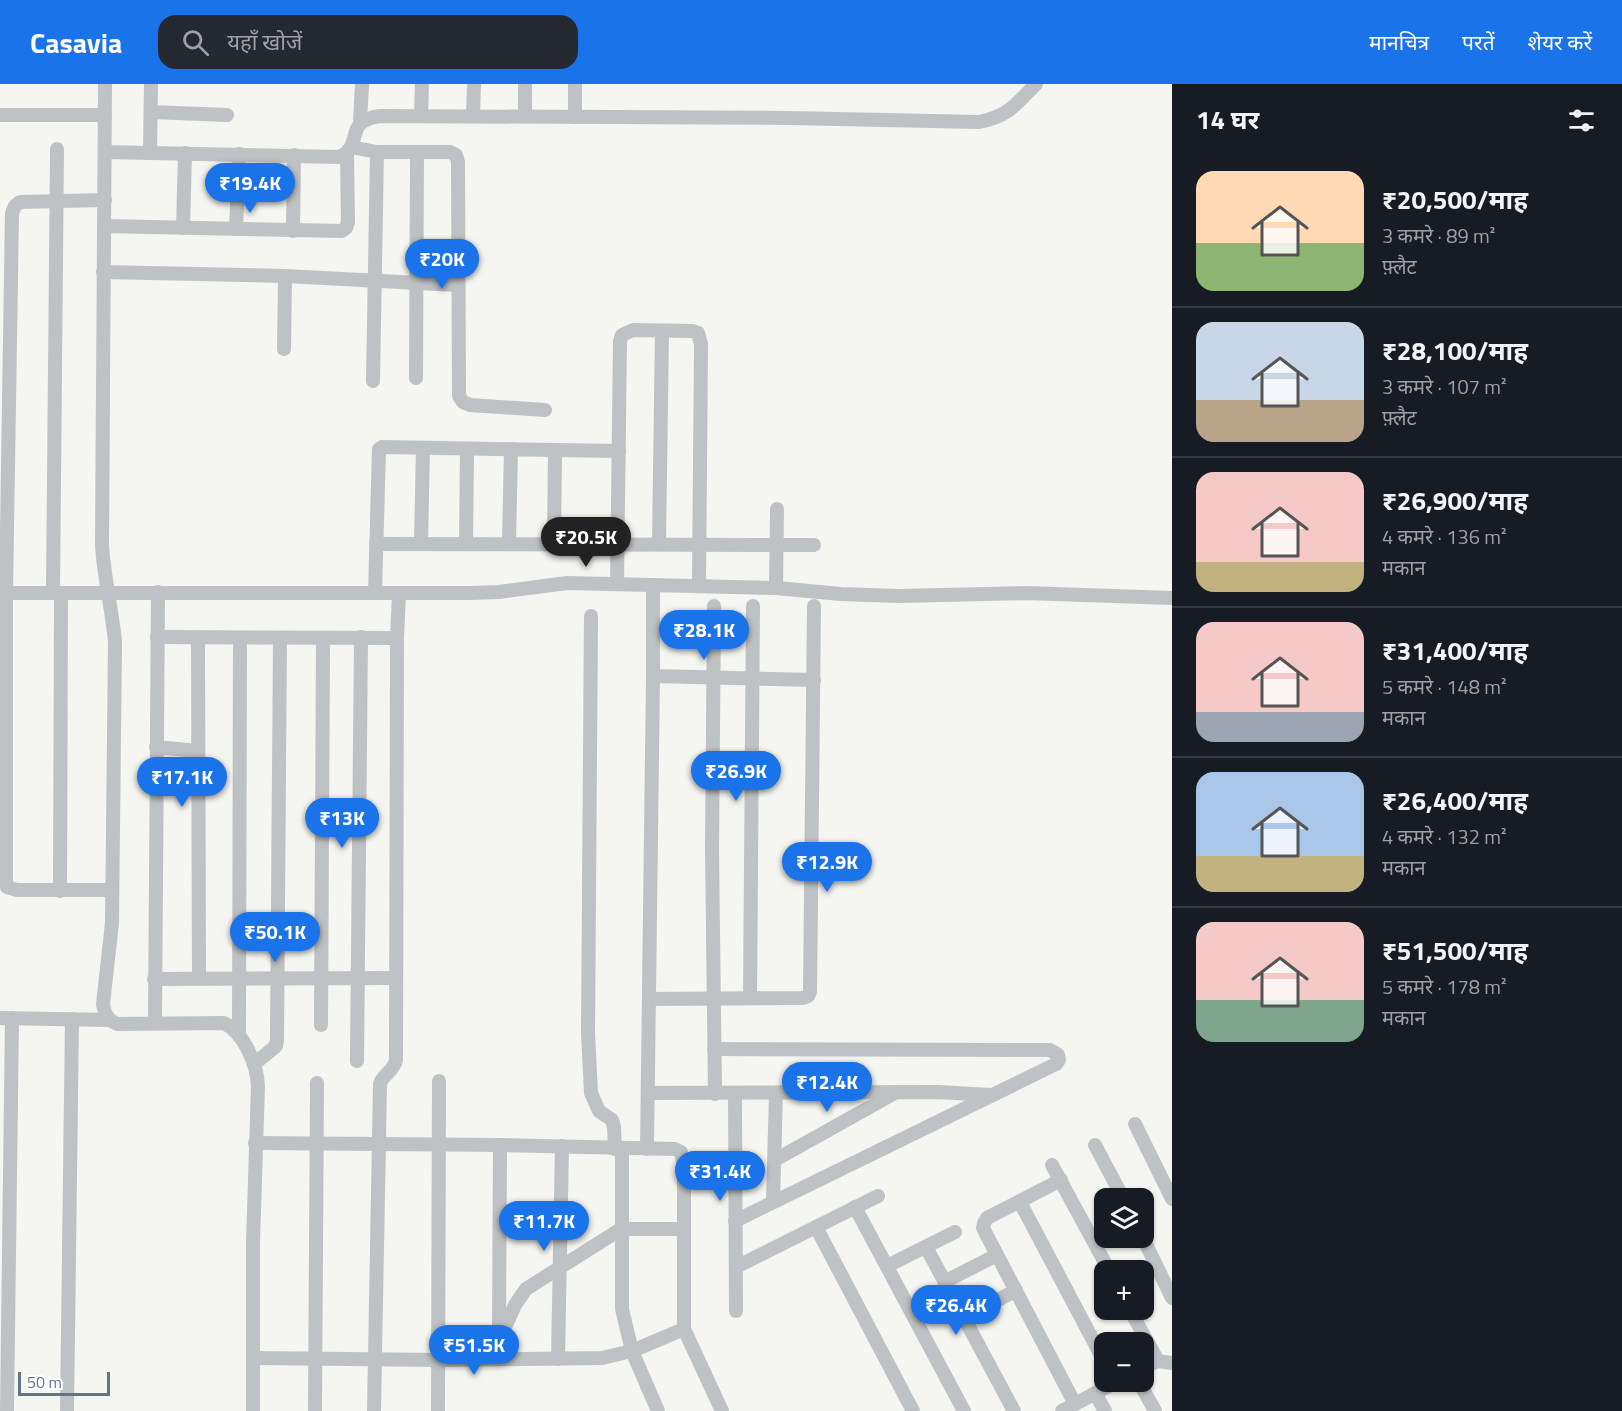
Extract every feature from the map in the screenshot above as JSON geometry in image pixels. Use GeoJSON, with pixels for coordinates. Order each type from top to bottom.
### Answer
{"type":"FeatureCollection","features":[{"type":"Feature","properties":{"kind":"street"},"geometry":{"type":"LineString","coordinates":[[105,84],[102,545],[115,642],[112,923],[103,1004],[109,1020]]}},
{"type":"Feature","properties":{"kind":"street"},"geometry":{"type":"LineString","coordinates":[[150,153],[151,84]]}},
{"type":"Feature","properties":{"kind":"street"},"geometry":{"type":"LineString","coordinates":[[105,226],[336,232],[346,228],[349,150],[360,122],[362,84]]}},
{"type":"Feature","properties":{"kind":"street"},"geometry":{"type":"LineString","coordinates":[[421,116],[422,84]]}},
{"type":"Feature","properties":{"kind":"street"},"geometry":{"type":"LineString","coordinates":[[473,116],[474,84]]}},
{"type":"Feature","properties":{"kind":"street"},"geometry":{"type":"LineString","coordinates":[[525,84],[525,116]]}},
{"type":"Feature","properties":{"kind":"street"},"geometry":{"type":"LineString","coordinates":[[575,84],[575,117]]}},
{"type":"Feature","properties":{"kind":"street"},"geometry":{"type":"LineString","coordinates":[[360,122],[368,117],[380,116],[979,122],[997,118],[1011,109],[1036,84]]}},
{"type":"Feature","properties":{"kind":"street"},"geometry":{"type":"LineString","coordinates":[[151,112],[227,115]]}},
{"type":"Feature","properties":{"kind":"street"},"geometry":{"type":"LineString","coordinates":[[0,115],[105,115]]}},
{"type":"Feature","properties":{"kind":"street"},"geometry":{"type":"LineString","coordinates":[[57,149],[60,891]]}},
{"type":"Feature","properties":{"kind":"street"},"geometry":{"type":"LineString","coordinates":[[105,152],[339,157],[349,150],[450,152],[456,155],[458,162],[459,396],[463,402],[470,405],[545,410]]}},
{"type":"Feature","properties":{"kind":"street"},"geometry":{"type":"LineString","coordinates":[[373,381],[376,152]]}},
{"type":"Feature","properties":{"kind":"street"},"geometry":{"type":"LineString","coordinates":[[416,378],[417,152]]}},
{"type":"Feature","properties":{"kind":"street"},"geometry":{"type":"LineString","coordinates":[[183,228],[185,153]]}},
{"type":"Feature","properties":{"kind":"street"},"geometry":{"type":"LineString","coordinates":[[236,229],[239,154]]}},
{"type":"Feature","properties":{"kind":"street"},"geometry":{"type":"LineString","coordinates":[[293,231],[294,155]]}},
{"type":"Feature","properties":{"kind":"street"},"geometry":{"type":"LineString","coordinates":[[105,200],[20,202],[12,213],[3,593],[7,887],[12,890],[111,890]]}},
{"type":"Feature","properties":{"kind":"street"},"geometry":{"type":"LineString","coordinates":[[103,272],[285,276],[458,285]]}},
{"type":"Feature","properties":{"kind":"street"},"geometry":{"type":"LineString","coordinates":[[284,349],[285,276]]}},
{"type":"Feature","properties":{"kind":"street"},"geometry":{"type":"LineString","coordinates":[[617,584],[620,340],[622,335],[633,330],[692,331],[698,333],[700,337],[699,586]]}},
{"type":"Feature","properties":{"kind":"street"},"geometry":{"type":"LineString","coordinates":[[659,543],[662,331]]}},
{"type":"Feature","properties":{"kind":"street"},"geometry":{"type":"LineString","coordinates":[[375,593],[379,449],[382,447],[619,452]]}},
{"type":"Feature","properties":{"kind":"street"},"geometry":{"type":"LineString","coordinates":[[421,544],[423,448]]}},
{"type":"Feature","properties":{"kind":"street"},"geometry":{"type":"LineString","coordinates":[[466,449],[466,544]]}},
{"type":"Feature","properties":{"kind":"street"},"geometry":{"type":"LineString","coordinates":[[509,543],[511,450]]}},
{"type":"Feature","properties":{"kind":"street"},"geometry":{"type":"LineString","coordinates":[[554,543],[555,450]]}},
{"type":"Feature","properties":{"kind":"street"},"geometry":{"type":"LineString","coordinates":[[776,588],[777,509]]}},
{"type":"Feature","properties":{"kind":"street"},"geometry":{"type":"LineString","coordinates":[[376,544],[814,545]]}},
{"type":"Feature","properties":{"kind":"street"},"geometry":{"type":"LineString","coordinates":[[3,593],[499,592],[567,583],[776,588],[899,596],[1026,593],[1172,598]]}},
{"type":"Feature","properties":{"kind":"street"},"geometry":{"type":"LineString","coordinates":[[647,1149],[653,585]]}},
{"type":"Feature","properties":{"kind":"street"},"geometry":{"type":"LineString","coordinates":[[155,1023],[158,592]]}},
{"type":"Feature","properties":{"kind":"street"},"geometry":{"type":"LineString","coordinates":[[374,1411],[380,1084],[381,1079],[394,1067],[396,1060],[399,593]]}},
{"type":"Feature","properties":{"kind":"street"},"geometry":{"type":"LineString","coordinates":[[714,606],[712,999],[715,1094]]}},
{"type":"Feature","properties":{"kind":"street"},"geometry":{"type":"LineString","coordinates":[[750,998],[753,606]]}},
{"type":"Feature","properties":{"kind":"street"},"geometry":{"type":"LineString","coordinates":[[650,999],[803,998],[810,993],[814,606]]}},
{"type":"Feature","properties":{"kind":"street"},"geometry":{"type":"LineString","coordinates":[[591,616],[588,1033],[590,1071],[594,1103],[599,1111],[612,1120],[619,1149],[622,1309],[632,1351],[658,1411]]}},
{"type":"Feature","properties":{"kind":"street"},"geometry":{"type":"LineString","coordinates":[[157,637],[397,638]]}},
{"type":"Feature","properties":{"kind":"street"},"geometry":{"type":"LineString","coordinates":[[357,1061],[361,637]]}},
{"type":"Feature","properties":{"kind":"street"},"geometry":{"type":"LineString","coordinates":[[198,638],[199,978]]}},
{"type":"Feature","properties":{"kind":"street"},"geometry":{"type":"LineString","coordinates":[[254,1064],[276,1046],[279,979],[280,638]]}},
{"type":"Feature","properties":{"kind":"street"},"geometry":{"type":"LineString","coordinates":[[321,1025],[323,638]]}},
{"type":"Feature","properties":{"kind":"street"},"geometry":{"type":"LineString","coordinates":[[239,1035],[240,639]]}},
{"type":"Feature","properties":{"kind":"street"},"geometry":{"type":"LineString","coordinates":[[653,676],[814,680]]}},
{"type":"Feature","properties":{"kind":"street"},"geometry":{"type":"LineString","coordinates":[[156,747],[198,751]]}},
{"type":"Feature","properties":{"kind":"street"},"geometry":{"type":"LineString","coordinates":[[154,979],[396,978]]}},
{"type":"Feature","properties":{"kind":"street"},"geometry":{"type":"LineString","coordinates":[[7,1411],[6,1018],[109,1020],[117,1024],[224,1023],[232,1027],[239,1035],[254,1064],[258,1086],[255,1143],[253,1411]]}},
{"type":"Feature","properties":{"kind":"street"},"geometry":{"type":"LineString","coordinates":[[67,1411],[72,1019]]}},
{"type":"Feature","properties":{"kind":"street"},"geometry":{"type":"LineString","coordinates":[[714,1050],[1050,1050],[1059,1055],[1056,1064],[735,1221]]}},
{"type":"Feature","properties":{"kind":"street"},"geometry":{"type":"LineString","coordinates":[[438,1411],[439,1081]]}},
{"type":"Feature","properties":{"kind":"street"},"geometry":{"type":"LineString","coordinates":[[315,1411],[317,1083]]}},
{"type":"Feature","properties":{"kind":"street"},"geometry":{"type":"LineString","coordinates":[[649,1093],[938,1092],[993,1096]]}},
{"type":"Feature","properties":{"kind":"street"},"geometry":{"type":"LineString","coordinates":[[773,1201],[776,1093]]}},
{"type":"Feature","properties":{"kind":"street"},"geometry":{"type":"LineString","coordinates":[[774,1161],[895,1093]]}},
{"type":"Feature","properties":{"kind":"street"},"geometry":{"type":"LineString","coordinates":[[735,1094],[736,1311]]}},
{"type":"Feature","properties":{"kind":"street"},"geometry":{"type":"LineString","coordinates":[[1135,1124],[1172,1199]]}},
{"type":"Feature","properties":{"kind":"street"},"geometry":{"type":"LineString","coordinates":[[255,1143],[500,1144],[675,1149],[681,1152],[683,1158],[684,1329],[722,1411]]}},
{"type":"Feature","properties":{"kind":"street"},"geometry":{"type":"LineString","coordinates":[[499,1360],[500,1144]]}},
{"type":"Feature","properties":{"kind":"street"},"geometry":{"type":"LineString","coordinates":[[1095,1145],[1118,1188]]}},
{"type":"Feature","properties":{"kind":"street"},"geometry":{"type":"LineString","coordinates":[[558,1359],[561,1146]]}},
{"type":"Feature","properties":{"kind":"street"},"geometry":{"type":"LineString","coordinates":[[1052,1164],[1104,1260]]}},
{"type":"Feature","properties":{"kind":"street"},"geometry":{"type":"LineString","coordinates":[[1061,1180],[987,1218],[983,1228],[1075,1404]]}},
{"type":"Feature","properties":{"kind":"street"},"geometry":{"type":"LineString","coordinates":[[736,1267],[878,1196]]}},
{"type":"Feature","properties":{"kind":"street"},"geometry":{"type":"LineString","coordinates":[[1020,1202],[1094,1342]]}},
{"type":"Feature","properties":{"kind":"street"},"geometry":{"type":"LineString","coordinates":[[855,1207],[964,1411]]}},
{"type":"Feature","properties":{"kind":"street"},"geometry":{"type":"LineString","coordinates":[[816,1227],[913,1411]]}},
{"type":"Feature","properties":{"kind":"street"},"geometry":{"type":"LineString","coordinates":[[499,1341],[515,1305],[526,1289],[621,1229],[683,1229]]}},
{"type":"Feature","properties":{"kind":"street"},"geometry":{"type":"LineString","coordinates":[[887,1266],[955,1232]]}},
{"type":"Feature","properties":{"kind":"street"},"geometry":{"type":"LineString","coordinates":[[926,1247],[1014,1411]]}},
{"type":"Feature","properties":{"kind":"street"},"geometry":{"type":"LineString","coordinates":[[1148,1248],[1172,1298]]}},
{"type":"Feature","properties":{"kind":"street"},"geometry":{"type":"LineString","coordinates":[[945,1282],[998,1256]]}},
{"type":"Feature","properties":{"kind":"street"},"geometry":{"type":"LineString","coordinates":[[964,1319],[1016,1290]]}},
{"type":"Feature","properties":{"kind":"street"},"geometry":{"type":"LineString","coordinates":[[1137,1320],[1165,1362]]}},
{"type":"Feature","properties":{"kind":"street"},"geometry":{"type":"LineString","coordinates":[[253,1358],[438,1360],[602,1358],[632,1351],[684,1329]]}},
{"type":"Feature","properties":{"kind":"street"},"geometry":{"type":"LineString","coordinates":[[1145,1392],[1155,1411]]}},
{"type":"Feature","properties":{"kind":"street"},"geometry":{"type":"LineString","coordinates":[[1062,1411],[1095,1393],[1105,1411]]}}]}
